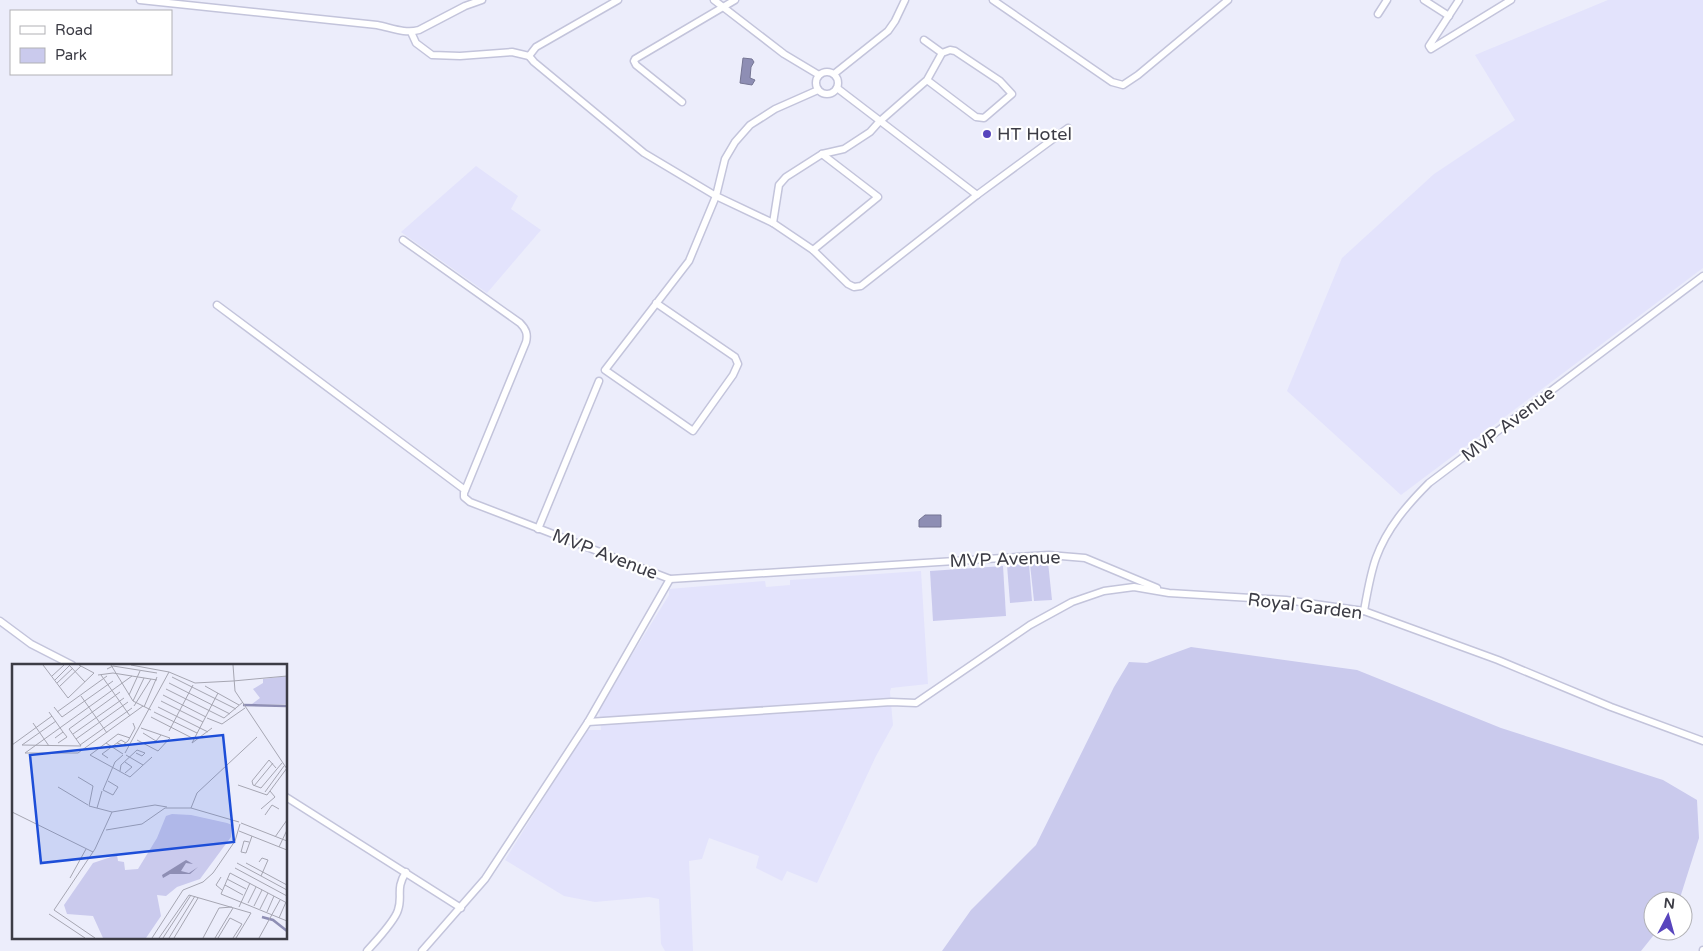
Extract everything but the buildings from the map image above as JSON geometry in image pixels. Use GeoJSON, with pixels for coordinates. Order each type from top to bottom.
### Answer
{"type":"FeatureCollection","features":[{"type":"Feature","properties":{"kind":"street"},"geometry":{"type":"LineString","coordinates":[[140,0],[377,25],[404,32],[419,30],[477,1]]}},
{"type":"Feature","properties":{"kind":"street"},"geometry":{"type":"LineString","coordinates":[[529,56],[536,47],[618,0]]}},
{"type":"Feature","properties":{"kind":"street"},"geometry":{"type":"LineString","coordinates":[[714,0],[784,54],[819,75]]}},
{"type":"Feature","properties":{"kind":"street"},"geometry":{"type":"LineString","coordinates":[[682,102],[636,66],[635,59],[734,0]]}},
{"type":"Feature","properties":{"kind":"street"},"geometry":{"type":"LineString","coordinates":[[834,74],[888,31],[905,0]]}},
{"type":"Feature","properties":{"kind":"street"},"geometry":{"type":"LineString","coordinates":[[993,0],[1112,82],[1123,85],[1138,75],[1228,0]]}},
{"type":"Feature","properties":{"kind":"street"},"geometry":{"type":"LineString","coordinates":[[1378,14],[1387,0]]}},
{"type":"Feature","properties":{"kind":"street"},"geometry":{"type":"LineString","coordinates":[[1424,0],[1449,16]]}},
{"type":"Feature","properties":{"kind":"street"},"geometry":{"type":"LineString","coordinates":[[1459,0],[1430,48],[1511,0]]}},
{"type":"Feature","properties":{"kind":"street"},"geometry":{"type":"LineString","coordinates":[[411,32],[416,43],[432,55],[460,56],[512,52],[529,56],[644,152],[716,196],[773,222],[813,250],[848,284],[854,287],[861,286],[977,195],[1068,128]]}},
{"type":"Feature","properties":{"kind":"street"},"geometry":{"type":"LineString","coordinates":[[924,40],[942,53]]}},
{"type":"Feature","properties":{"kind":"street"},"geometry":{"type":"LineString","coordinates":[[773,222],[780,186],[790,173],[822,154],[844,149],[870,132],[927,80],[942,53],[950,50],[955,51],[1014,92],[984,118],[976,117],[927,80]]}},
{"type":"Feature","properties":{"kind":"street"},"geometry":{"type":"LineString","coordinates":[[828,71],[834,74],[839,82],[837,88],[828,94],[818,90],[816,80],[819,75],[828,71]]}},
{"type":"Feature","properties":{"kind":"street"},"geometry":{"type":"LineString","coordinates":[[837,88],[879,122],[977,195]]}},
{"type":"Feature","properties":{"kind":"street"},"geometry":{"type":"LineString","coordinates":[[656,303],[735,357],[738,364],[733,375],[693,431],[605,370],[688,260],[716,196],[725,159],[735,142],[750,125],[774,109],[818,90]]}},
{"type":"Feature","properties":{"kind":"street"},"geometry":{"type":"LineString","coordinates":[[813,250],[878,197],[822,154]]}},
{"type":"Feature","properties":{"kind":"street"},"geometry":{"type":"LineString","coordinates":[[217,305],[465,490],[526,342],[526,330],[520,323],[403,240]]}},
{"type":"Feature","properties":{"kind":"street","name":"MVP Avenue"},"geometry":{"type":"LineString","coordinates":[[1364,611],[1376,559],[1391,528],[1404,508],[1429,483],[1703,276]]}},
{"type":"Feature","properties":{"kind":"street"},"geometry":{"type":"LineString","coordinates":[[538,529],[599,381]]}},
{"type":"Feature","properties":{"kind":"street","name":"MVP Avenue"},"geometry":{"type":"LineString","coordinates":[[465,490],[464,497],[466,500],[670,578],[1049,555],[1085,558],[1169,593]]}},
{"type":"Feature","properties":{"kind":"street"},"geometry":{"type":"LineString","coordinates":[[422,951],[485,878],[588,722],[670,578]]}},
{"type":"Feature","properties":{"kind":"street","name":"Royal Garden"},"geometry":{"type":"LineString","coordinates":[[588,722],[891,702],[916,703],[1030,625],[1072,602],[1104,591],[1134,587],[1169,593],[1286,600],[1364,611],[1498,660],[1703,741]]}},
{"type":"Feature","properties":{"kind":"street"},"geometry":{"type":"LineString","coordinates":[[0,621],[32,644],[70,664]]}},
{"type":"Feature","properties":{"kind":"street"},"geometry":{"type":"LineString","coordinates":[[288,798],[461,908]]}},
{"type":"Feature","properties":{"kind":"street"},"geometry":{"type":"LineString","coordinates":[[367,951],[398,911],[400,881],[406,872]]}},
{"type":"Feature","properties":{"kind":"shaded area"},"geometry":{"type":"Polygon","coordinates":[[[1608,0],[1703,0],[1703,268],[1401,495],[1287,391],[1342,258],[1434,174],[1515,120],[1475,55],[1608,0]]]}},
{"type":"Feature","properties":{"kind":"shaded area"},"geometry":{"type":"Polygon","coordinates":[[[743,58],[752,59],[754,62],[751,67],[750,78],[755,80],[752,85],[740,83],[743,58]]]}},
{"type":"Feature","properties":{"kind":"shaded area"},"geometry":{"type":"Polygon","coordinates":[[[476,166],[518,196],[511,209],[541,230],[487,293],[401,232],[476,166]]]}},
{"type":"Feature","properties":{"kind":"shaded area"},"geometry":{"type":"Polygon","coordinates":[[[925,515],[941,515],[941,527],[919,527],[919,520],[925,515]]]}},
{"type":"Feature","properties":{"kind":"shaded area"},"geometry":{"type":"Polygon","coordinates":[[[921,571],[928,684],[891,688],[893,725],[876,756],[817,883],[787,871],[782,881],[756,868],[759,856],[709,838],[702,859],[689,861],[693,951],[665,951],[661,944],[659,899],[649,897],[595,902],[564,896],[505,860],[586,730],[601,730],[599,708],[669,595],[669,589],[765,581],[766,587],[790,585],[790,580],[921,571]]]}},
{"type":"Feature","properties":{"kind":"green space"},"geometry":{"type":"Polygon","coordinates":[[[1048,562],[1052,600],[1034,601],[1030,564],[1048,562]]]}},
{"type":"Feature","properties":{"kind":"green space"},"geometry":{"type":"Polygon","coordinates":[[[1029,564],[1032,601],[1010,603],[1007,565],[1029,564]]]}},
{"type":"Feature","properties":{"kind":"green space"},"geometry":{"type":"Polygon","coordinates":[[[1003,566],[1006,616],[933,621],[930,571],[1003,566]]]}},
{"type":"Feature","properties":{"kind":"green space"},"geometry":{"type":"Polygon","coordinates":[[[1191,647],[1357,670],[1501,728],[1663,780],[1697,800],[1699,838],[1682,891],[1643,891],[1643,941],[1649,941],[1641,951],[942,951],[971,910],[1036,845],[1114,687],[1129,662],[1147,663],[1191,647]]]}},
{"type":"Feature","properties":{"kind":"place","name":"HT Hotel"},"geometry":{"type":"Point","coordinates":[987,134]}}]}
